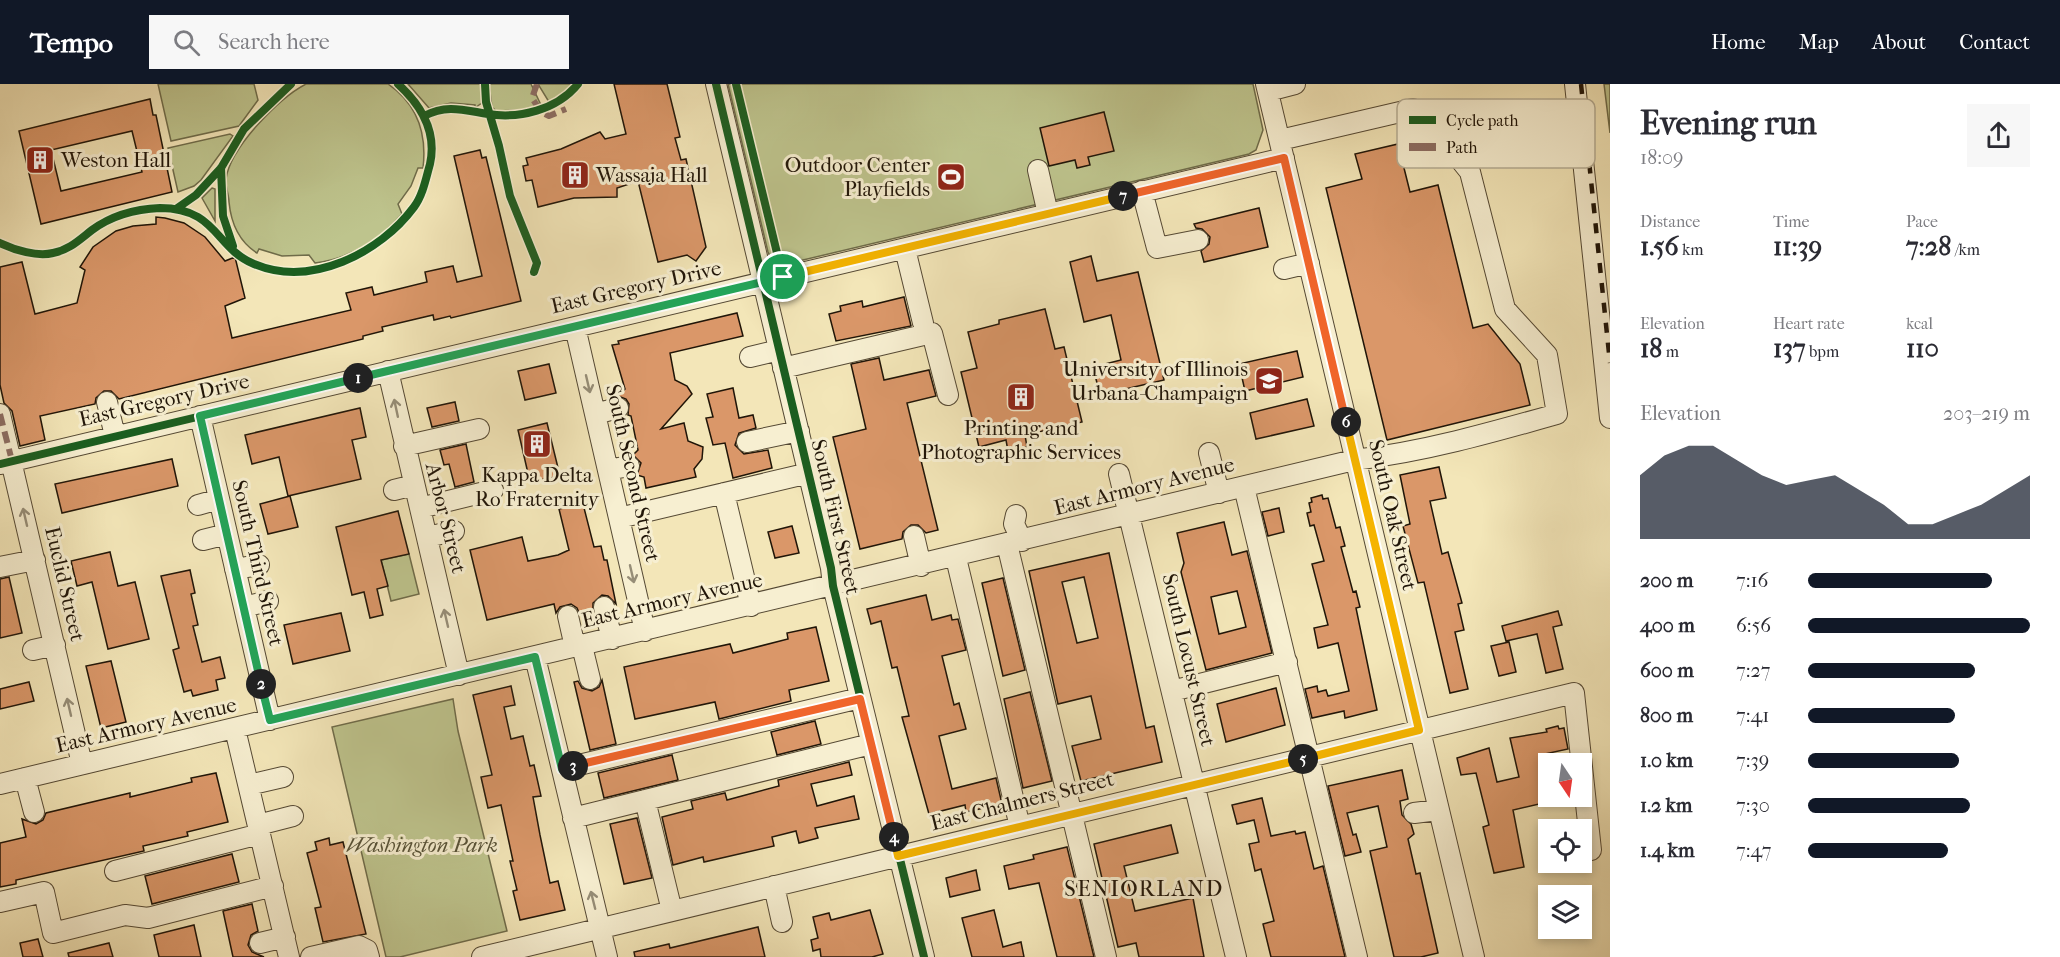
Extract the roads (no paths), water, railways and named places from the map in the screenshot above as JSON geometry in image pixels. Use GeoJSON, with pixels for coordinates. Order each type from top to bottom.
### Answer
{"type":"FeatureCollection","features":[{"type":"Feature","properties":{"kind":"street","name":"South First Street"},"geometry":{"type":"LineString","coordinates":[[716,84],[799,431],[833,586],[924,957]]}},
{"type":"Feature","properties":{"kind":"street"},"geometry":{"type":"LineString","coordinates":[[1267,87],[1295,84]]}},
{"type":"Feature","properties":{"kind":"street"},"geometry":{"type":"LineString","coordinates":[[1575,84],[1577,99]]}},
{"type":"Feature","properties":{"kind":"street","name":"South Oak Street"},"geometry":{"type":"LineString","coordinates":[[1267,87],[1474,957]]}},
{"type":"Feature","properties":{"kind":"street","name":"East Armory Avenue"},"geometry":{"type":"LineString","coordinates":[[1282,149],[1397,112]]}},
{"type":"Feature","properties":{"kind":"street","name":"East Gregory Drive"},"geometry":{"type":"LineString","coordinates":[[6,462],[1142,191],[1282,149]]}},
{"type":"Feature","properties":{"kind":"street","name":"East Armory Avenue"},"geometry":{"type":"LineString","coordinates":[[0,784],[956,558],[1014,542],[1062,521],[1129,514],[1354,460],[1383,457],[1429,447],[1557,414],[1547,355],[1505,309],[1470,172],[1467,168]]}},
{"type":"Feature","properties":{"kind":"street"},"geometry":{"type":"LineString","coordinates":[[1584,168],[1610,418]]}},
{"type":"Feature","properties":{"kind":"street"},"geometry":{"type":"LineString","coordinates":[[1038,170],[1048,214]]}},
{"type":"Feature","properties":{"kind":"street"},"geometry":{"type":"LineString","coordinates":[[1142,191],[1157,249],[1198,240]]}},
{"type":"Feature","properties":{"kind":"street"},"geometry":{"type":"LineString","coordinates":[[905,249],[923,323]]}},
{"type":"Feature","properties":{"kind":"street"},"geometry":{"type":"LineString","coordinates":[[1284,269],[1309,262]]}},
{"type":"Feature","properties":{"kind":"street","name":"South Second Street"},"geometry":{"type":"LineString","coordinates":[[575,327],[595,412],[603,473],[619,518],[645,631]]}},
{"type":"Feature","properties":{"kind":"street"},"geometry":{"type":"LineString","coordinates":[[750,357],[781,359],[932,333],[948,395]]}},
{"type":"Feature","properties":{"kind":"street","name":"Arbor Street"},"geometry":{"type":"LineString","coordinates":[[388,371],[459,675]]}},
{"type":"Feature","properties":{"kind":"street"},"geometry":{"type":"LineString","coordinates":[[107,402],[115,436]]}},
{"type":"Feature","properties":{"kind":"street"},"geometry":{"type":"LineString","coordinates":[[595,412],[618,407]]}},
{"type":"Feature","properties":{"kind":"street","name":"Euclid Street"},"geometry":{"type":"LineString","coordinates":[[0,414],[6,462],[35,560],[82,764]]}},
{"type":"Feature","properties":{"kind":"street","name":"South Third Street"},"geometry":{"type":"LineString","coordinates":[[200,416],[270,720]]}},
{"type":"Feature","properties":{"kind":"street"},"geometry":{"type":"LineString","coordinates":[[404,446],[479,429]]}},
{"type":"Feature","properties":{"kind":"street"},"geometry":{"type":"LineString","coordinates":[[747,442],[799,431]]}},
{"type":"Feature","properties":{"kind":"street"},"geometry":{"type":"LineString","coordinates":[[1209,453],[1219,493]]}},
{"type":"Feature","properties":{"kind":"street"},"geometry":{"type":"LineString","coordinates":[[603,473],[629,465]]}},
{"type":"Feature","properties":{"kind":"street"},"geometry":{"type":"LineString","coordinates":[[619,518],[808,473]]}},
{"type":"Feature","properties":{"kind":"street","name":"South Locust Street"},"geometry":{"type":"LineString","coordinates":[[1119,474],[1236,957]]}},
{"type":"Feature","properties":{"kind":"street"},"geometry":{"type":"LineString","coordinates":[[394,490],[414,485]]}},
{"type":"Feature","properties":{"kind":"street"},"geometry":{"type":"LineString","coordinates":[[1244,487],[1357,957]]}},
{"type":"Feature","properties":{"kind":"street"},"geometry":{"type":"LineString","coordinates":[[420,508],[493,490]]}},
{"type":"Feature","properties":{"kind":"street"},"geometry":{"type":"LineString","coordinates":[[724,493],[751,606]]}},
{"type":"Feature","properties":{"kind":"street"},"geometry":{"type":"LineString","coordinates":[[198,505],[219,499]]}},
{"type":"Feature","properties":{"kind":"street"},"geometry":{"type":"LineString","coordinates":[[1016,515],[1014,542],[1072,814],[1106,957]]}},
{"type":"Feature","properties":{"kind":"street"},"geometry":{"type":"LineString","coordinates":[[427,537],[454,531]]}},
{"type":"Feature","properties":{"kind":"street"},"geometry":{"type":"LineString","coordinates":[[203,540],[227,534]]}},
{"type":"Feature","properties":{"kind":"street"},"geometry":{"type":"LineString","coordinates":[[912,537],[918,566]]}},
{"type":"Feature","properties":{"kind":"street"},"geometry":{"type":"LineString","coordinates":[[956,558],[1020,827]]}},
{"type":"Feature","properties":{"kind":"street"},"geometry":{"type":"LineString","coordinates":[[0,567],[35,560]]}},
{"type":"Feature","properties":{"kind":"street"},"geometry":{"type":"LineString","coordinates":[[235,569],[259,565]]}},
{"type":"Feature","properties":{"kind":"street"},"geometry":{"type":"LineString","coordinates":[[244,607],[268,601]]}},
{"type":"Feature","properties":{"kind":"street"},"geometry":{"type":"LineString","coordinates":[[604,607],[612,639]]}},
{"type":"Feature","properties":{"kind":"street"},"geometry":{"type":"LineString","coordinates":[[568,616],[590,678]]}},
{"type":"Feature","properties":{"kind":"street"},"geometry":{"type":"LineString","coordinates":[[33,650],[55,645]]}},
{"type":"Feature","properties":{"kind":"street"},"geometry":{"type":"LineString","coordinates":[[535,657],[607,957]]}},
{"type":"Feature","properties":{"kind":"street"},"geometry":{"type":"LineString","coordinates":[[1172,691],[1287,662]]}},
{"type":"Feature","properties":{"kind":"street","name":"East Chalmers Street"},"geometry":{"type":"LineString","coordinates":[[482,957],[539,950],[600,928],[1574,693],[1588,819]]}},
{"type":"Feature","properties":{"kind":"street"},"geometry":{"type":"LineString","coordinates":[[562,769],[860,699]]}},
{"type":"Feature","properties":{"kind":"street"},"geometry":{"type":"LineString","coordinates":[[236,729],[290,957]]}},
{"type":"Feature","properties":{"kind":"street"},"geometry":{"type":"LineString","coordinates":[[573,818],[871,744]]}},
{"type":"Feature","properties":{"kind":"street"},"geometry":{"type":"LineString","coordinates":[[249,785],[283,777]]}},
{"type":"Feature","properties":{"kind":"street"},"geometry":{"type":"LineString","coordinates":[[25,778],[34,812]]}},
{"type":"Feature","properties":{"kind":"street"},"geometry":{"type":"LineString","coordinates":[[645,800],[672,911]]}},
{"type":"Feature","properties":{"kind":"street"},"geometry":{"type":"LineString","coordinates":[[1414,813],[1438,810]]}},
{"type":"Feature","properties":{"kind":"street"},"geometry":{"type":"LineString","coordinates":[[115,871],[259,829],[293,816]]}},
{"type":"Feature","properties":{"kind":"street"},"geometry":{"type":"LineString","coordinates":[[0,902],[44,891],[53,933],[125,915],[148,918],[273,886]]}},
{"type":"Feature","properties":{"kind":"street"},"geometry":{"type":"LineString","coordinates":[[774,886],[783,922]]}},
{"type":"Feature","properties":{"kind":"street"},"geometry":{"type":"LineString","coordinates":[[260,943],[285,937]]}},
{"type":"Feature","properties":{"kind":"street"},"geometry":{"type":"LineString","coordinates":[[311,957],[359,946],[367,950],[369,957]]}},
{"type":"Feature","properties":{"kind":"railway"},"geometry":{"type":"LineString","coordinates":[[1581,84],[1583,99]]}},
{"type":"Feature","properties":{"kind":"railway"},"geometry":{"type":"LineString","coordinates":[[1590,168],[1610,363]]}},
{"type":"Feature","properties":{"kind":"place","name":"Weston Hall"},"geometry":{"type":"Point","coordinates":[40,160]}},
{"type":"Feature","properties":{"kind":"place","name":"Wassaja Hall"},"geometry":{"type":"Point","coordinates":[575,175]}},
{"type":"Feature","properties":{"kind":"place","name":"Outdoor Center Playfields"},"geometry":{"type":"Point","coordinates":[951,177]}},
{"type":"Feature","properties":{"kind":"place","name":"University of Illinois Urbana-Champaign"},"geometry":{"type":"Point","coordinates":[1269,381]}},
{"type":"Feature","properties":{"kind":"place","name":"Printing and Photographic Services"},"geometry":{"type":"Point","coordinates":[1021,397]}},
{"type":"Feature","properties":{"kind":"place","name":"Kappa Delta Ro Fraternity"},"geometry":{"type":"Point","coordinates":[537,444]}},
{"type":"Feature","properties":{"kind":"district","name":"SENIORLAND"},"geometry":{"type":"Point","coordinates":[1144,889]}},
{"type":"Feature","properties":{"kind":"park label","name":"Washington Park"},"geometry":{"type":"Point","coordinates":[422,845]}}]}
